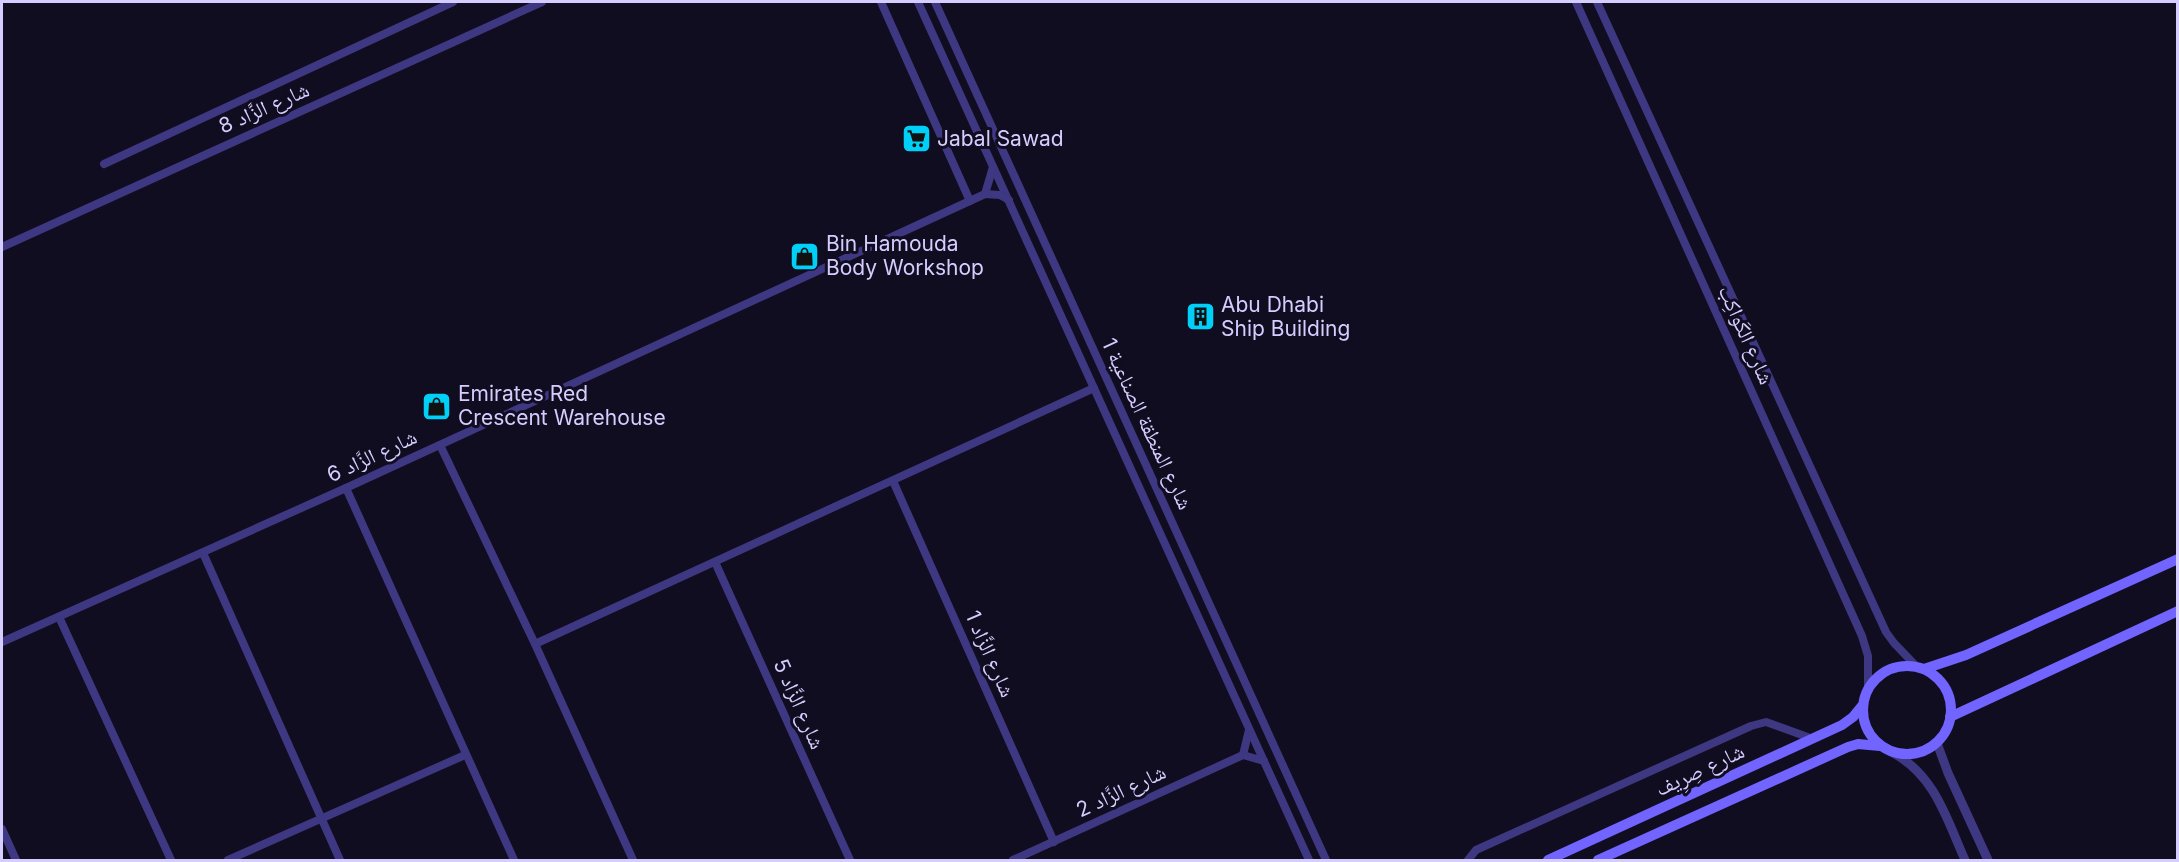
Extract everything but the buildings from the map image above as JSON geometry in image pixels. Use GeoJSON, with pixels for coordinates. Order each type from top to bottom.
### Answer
{"type":"FeatureCollection","features":[{"type":"Feature","properties":{"kind":"main road"},"geometry":{"type":"LineString","coordinates":[[1921,668],[1942,684],[1948,694],[1951,706],[1948,727],[1936,743],[1916,754],[1893,753],[1880,746],[1864,724],[1862,706],[1868,687],[1881,673],[1898,666],[1921,668],[1975,651],[2178,559]]}},
{"type":"Feature","properties":{"kind":"main road"},"geometry":{"type":"LineString","coordinates":[[1950,717],[2178,611]]}},
{"type":"Feature","properties":{"kind":"main road","name":"شارع صِرِيف"},"geometry":{"type":"LineString","coordinates":[[1548,861],[1842,725],[1862,706]]}},
{"type":"Feature","properties":{"kind":"main road","name":"شارع صِرِيف"},"geometry":{"type":"LineString","coordinates":[[1598,861],[1848,747],[1858,744],[1880,746]]}},
{"type":"Feature","properties":{"kind":"street","name":"شارع الزَّاد 8"},"geometry":{"type":"LineString","coordinates":[[104,164],[453,2]]}},
{"type":"Feature","properties":{"kind":"street","name":"شارع الزَّاد 8"},"geometry":{"type":"LineString","coordinates":[[2,247],[542,2]]}},
{"type":"Feature","properties":{"kind":"street"},"geometry":{"type":"LineString","coordinates":[[880,2],[970,201]]}},
{"type":"Feature","properties":{"kind":"street","name":"شارع المنطقة الصناعية 1"},"geometry":{"type":"LineString","coordinates":[[918,2],[1309,861]]}},
{"type":"Feature","properties":{"kind":"street","name":"شارع المنطقة الصناعية 1"},"geometry":{"type":"LineString","coordinates":[[935,2],[1326,861]]}},
{"type":"Feature","properties":{"kind":"street","name":"شارع الكَواكِب"},"geometry":{"type":"LineString","coordinates":[[1576,2],[1862,636],[1868,656],[1868,687]]}},
{"type":"Feature","properties":{"kind":"street","name":"شارع الكَواكِب"},"geometry":{"type":"LineString","coordinates":[[1597,2],[1886,632],[1894,643],[1921,668]]}},
{"type":"Feature","properties":{"kind":"street"},"geometry":{"type":"LineString","coordinates":[[993,166],[985,194],[1000,195],[1009,200]]}},
{"type":"Feature","properties":{"kind":"street","name":"شارع الزَّاد 6"},"geometry":{"type":"LineString","coordinates":[[2,642],[346,488],[985,194]]}},
{"type":"Feature","properties":{"kind":"street"},"geometry":{"type":"LineString","coordinates":[[535,644],[1094,388]]}},
{"type":"Feature","properties":{"kind":"street"},"geometry":{"type":"LineString","coordinates":[[440,445],[535,644],[633,861]]}},
{"type":"Feature","properties":{"kind":"street","name":"شارع الزَّاد 1"},"geometry":{"type":"LineString","coordinates":[[893,482],[1054,842]]}},
{"type":"Feature","properties":{"kind":"street"},"geometry":{"type":"LineString","coordinates":[[346,488],[514,861]]}},
{"type":"Feature","properties":{"kind":"street"},"geometry":{"type":"LineString","coordinates":[[203,553],[340,861]]}},
{"type":"Feature","properties":{"kind":"street","name":"شارع الزَّاد 5"},"geometry":{"type":"LineString","coordinates":[[715,562],[850,861]]}},
{"type":"Feature","properties":{"kind":"street"},"geometry":{"type":"LineString","coordinates":[[59,617],[171,861]]}},
{"type":"Feature","properties":{"kind":"street"},"geometry":{"type":"LineString","coordinates":[[1468,861],[1480,848],[1751,726],[1766,722],[1813,739]]}},
{"type":"Feature","properties":{"kind":"street"},"geometry":{"type":"LineString","coordinates":[[1249,728],[1244,755],[1264,761]]}},
{"type":"Feature","properties":{"kind":"street"},"geometry":{"type":"LineString","coordinates":[[1936,743],[1988,861]]}},
{"type":"Feature","properties":{"kind":"street"},"geometry":{"type":"LineString","coordinates":[[1893,753],[1914,766],[1930,784],[1965,861]]}},
{"type":"Feature","properties":{"kind":"street"},"geometry":{"type":"LineString","coordinates":[[228,861],[465,755]]}},
{"type":"Feature","properties":{"kind":"street","name":"شارع الزَّاد 2"},"geometry":{"type":"LineString","coordinates":[[1013,861],[1244,755]]}},
{"type":"Feature","properties":{"kind":"street"},"geometry":{"type":"LineString","coordinates":[[2,829],[16,861]]}},
{"type":"Feature","properties":{"kind":"place","name":"Jabal Sawad"},"geometry":{"type":"Point","coordinates":[916,139]}},
{"type":"Feature","properties":{"kind":"place","name":"Bin Hamouda Body Workshop"},"geometry":{"type":"Point","coordinates":[805,256]}},
{"type":"Feature","properties":{"kind":"place","name":"Abu Dhabi Ship Building"},"geometry":{"type":"Point","coordinates":[1200,317]}},
{"type":"Feature","properties":{"kind":"place","name":"Emirates Red Crescent Warehouse"},"geometry":{"type":"Point","coordinates":[437,406]}}]}
